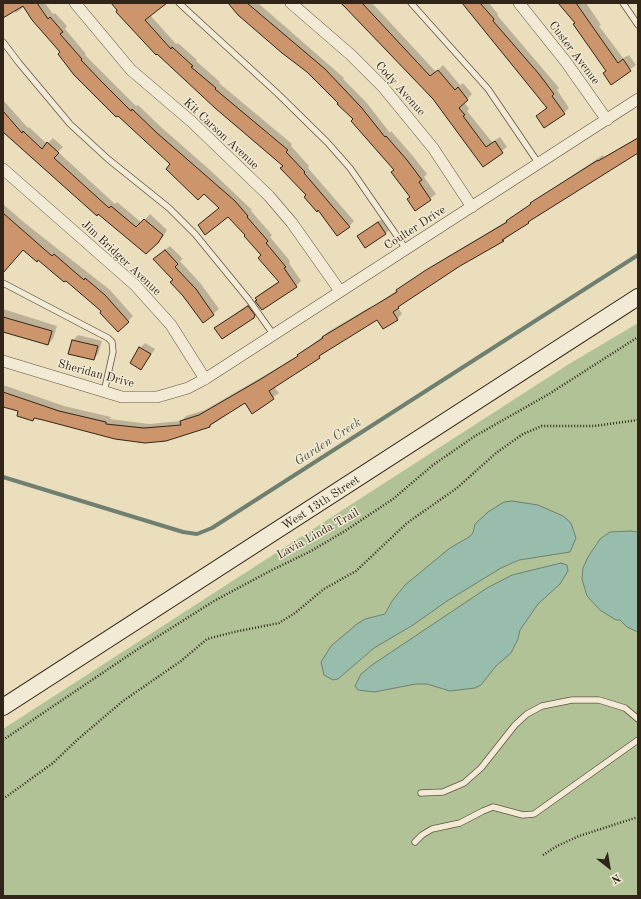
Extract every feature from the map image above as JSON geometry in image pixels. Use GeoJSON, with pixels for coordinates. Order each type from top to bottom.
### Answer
{"type":"FeatureCollection","features":[{"type":"Feature","properties":{"kind":"main road","name":"West 13th Street"},"geometry":{"type":"LineString","coordinates":[[3,707],[638,297]]}},
{"type":"Feature","properties":{"kind":"street","name":"Kit Carson Avenue"},"geometry":{"type":"LineString","coordinates":[[75,3],[131,70],[192,122],[269,196],[292,223],[340,291]]}},
{"type":"Feature","properties":{"kind":"street","name":"Cody Avenue"},"geometry":{"type":"LineString","coordinates":[[292,3],[351,55],[383,88],[433,148],[472,207]]}},
{"type":"Feature","properties":{"kind":"street","name":"Custer Avenue"},"geometry":{"type":"LineString","coordinates":[[519,3],[566,62],[607,120]]}},
{"type":"Feature","properties":{"kind":"street","name":"Coulter Drive"},"geometry":{"type":"LineString","coordinates":[[205,379],[638,100]]}},
{"type":"Feature","properties":{"kind":"street","name":"Jim Bridger Avenue"},"geometry":{"type":"LineString","coordinates":[[3,169],[135,285],[171,326],[205,379]]}},
{"type":"Feature","properties":{"kind":"street","name":"Sheridan Drive"},"geometry":{"type":"LineString","coordinates":[[3,361],[104,392],[136,398],[157,396],[188,388],[205,379]]}},
{"type":"Feature","properties":{"kind":"lane"},"geometry":{"type":"LineString","coordinates":[[179,3],[277,93],[327,142],[350,168],[406,249]]}},
{"type":"Feature","properties":{"kind":"lane"},"geometry":{"type":"LineString","coordinates":[[411,3],[488,89],[539,164]]}},
{"type":"Feature","properties":{"kind":"lane"},"geometry":{"type":"LineString","coordinates":[[623,3],[638,25]]}},
{"type":"Feature","properties":{"kind":"lane"},"geometry":{"type":"LineString","coordinates":[[3,42],[18,63],[70,124],[108,159],[169,208],[195,234],[249,300],[273,334]]}},
{"type":"Feature","properties":{"kind":"lane"},"geometry":{"type":"LineString","coordinates":[[3,283],[108,338],[112,342],[113,352],[104,392]]}},
{"type":"Feature","properties":{"kind":"lane"},"geometry":{"type":"LineString","coordinates":[[421,793],[443,792],[464,783],[481,768],[515,725],[527,714],[542,706],[572,700],[599,700],[625,708],[638,719]]}},
{"type":"Feature","properties":{"kind":"lane"},"geometry":{"type":"LineString","coordinates":[[415,842],[422,835],[432,829],[460,823],[494,807],[523,815],[534,814],[638,740]]}},
{"type":"Feature","properties":{"kind":"path","name":"Lavia Linda Trail"},"geometry":{"type":"LineString","coordinates":[[3,740],[135,651],[214,601],[311,551],[345,531],[393,499],[433,465],[475,436],[549,394],[638,337]]}},
{"type":"Feature","properties":{"kind":"path"},"geometry":{"type":"LineString","coordinates":[[3,799],[53,763],[77,740],[123,701],[181,661],[207,639],[234,632],[279,624],[324,589],[356,571],[407,523],[452,492],[496,454],[523,434],[542,426],[594,426],[638,420]]}},
{"type":"Feature","properties":{"kind":"path"},"geometry":{"type":"LineString","coordinates":[[543,855],[557,846],[579,836],[638,816]]}},
{"type":"Feature","properties":{"kind":"shaded area"},"geometry":{"type":"Polygon","coordinates":[[[638,323],[638,896],[3,896],[3,729],[569,364],[638,323]]]}},
{"type":"Feature","properties":{"kind":"shaded area"},"geometry":{"type":"Polygon","coordinates":[[[512,501],[538,505],[563,516],[571,523],[576,538],[570,552],[519,560],[501,568],[447,601],[413,625],[374,648],[338,679],[333,680],[324,675],[321,662],[331,646],[365,619],[385,614],[392,601],[405,585],[450,548],[469,537],[473,533],[475,524],[488,512],[504,502],[512,501]]]}},
{"type":"Feature","properties":{"kind":"shaded area"},"geometry":{"type":"Polygon","coordinates":[[[610,532],[638,532],[638,632],[627,627],[620,620],[616,620],[600,610],[587,596],[582,579],[583,568],[588,557],[600,539],[610,532]]]}},
{"type":"Feature","properties":{"kind":"shaded area"},"geometry":{"type":"Polygon","coordinates":[[[561,563],[567,565],[568,571],[560,584],[538,604],[520,630],[518,639],[511,653],[496,666],[481,685],[475,688],[450,691],[427,684],[416,684],[374,692],[358,690],[355,686],[361,674],[372,665],[487,588],[512,575],[561,563]]]}},
{"type":"Feature","properties":{"kind":"building"},"geometry":{"type":"Polygon","coordinates":[[[3,3],[37,3],[48,19],[50,17],[63,32],[60,34],[82,59],[81,60],[131,111],[132,109],[157,133],[235,201],[268,241],[266,243],[286,267],[284,268],[297,287],[262,310],[255,301],[257,300],[255,298],[279,282],[258,258],[261,255],[244,236],[245,235],[228,217],[205,235],[198,225],[219,208],[204,194],[198,200],[166,169],[170,164],[118,116],[116,117],[74,75],[58,54],[60,52],[32,20],[23,6],[3,18],[3,3]]]}},
{"type":"Feature","properties":{"kind":"building"},"geometry":{"type":"Polygon","coordinates":[[[111,3],[167,3],[145,20],[171,49],[172,47],[193,66],[191,67],[216,88],[215,89],[288,150],[286,152],[305,172],[304,173],[350,227],[337,236],[318,210],[317,212],[304,197],[306,195],[280,168],[283,166],[215,108],[157,54],[156,55],[116,12],[117,10],[111,3]]]}},
{"type":"Feature","properties":{"kind":"building"},"geometry":{"type":"Polygon","coordinates":[[[228,3],[247,3],[325,69],[361,107],[385,137],[386,136],[407,160],[422,180],[419,182],[431,200],[415,211],[407,199],[410,197],[391,172],[394,170],[351,121],[353,119],[307,72],[282,53],[238,15],[228,3]]]}},
{"type":"Feature","properties":{"kind":"building"},"geometry":{"type":"Polygon","coordinates":[[[341,3],[362,3],[430,76],[438,70],[455,90],[458,87],[468,100],[459,108],[465,115],[463,116],[486,147],[495,141],[503,153],[483,167],[433,99],[341,3]]]}},
{"type":"Feature","properties":{"kind":"building"},"geometry":{"type":"Polygon","coordinates":[[[462,3],[480,3],[494,19],[493,21],[539,74],[554,94],[552,96],[565,114],[544,128],[536,116],[547,108],[462,3]]]}},
{"type":"Feature","properties":{"kind":"building"},"geometry":{"type":"Polygon","coordinates":[[[558,3],[576,3],[618,63],[623,59],[631,71],[611,85],[603,73],[606,71],[573,24],[575,23],[558,3]]]}},
{"type":"Feature","properties":{"kind":"building"},"geometry":{"type":"Polygon","coordinates":[[[3,111],[22,133],[23,131],[42,149],[47,142],[59,153],[54,158],[109,208],[111,206],[136,227],[144,219],[163,235],[158,243],[146,254],[98,214],[97,216],[3,132],[3,111]]]}},
{"type":"Feature","properties":{"kind":"building"},"geometry":{"type":"Polygon","coordinates":[[[638,138],[638,153],[528,222],[529,223],[502,240],[504,241],[460,266],[398,307],[399,308],[393,312],[398,320],[383,329],[377,320],[319,356],[320,358],[269,391],[274,399],[252,414],[245,403],[210,425],[210,427],[166,441],[145,443],[115,439],[34,418],[33,421],[17,416],[18,411],[3,407],[3,392],[59,411],[106,422],[106,424],[144,428],[181,425],[180,421],[199,415],[261,379],[298,356],[297,355],[323,338],[322,337],[397,292],[396,290],[426,270],[507,222],[506,221],[531,204],[530,203],[598,160],[638,138]]]}},
{"type":"Feature","properties":{"kind":"building"},"geometry":{"type":"Polygon","coordinates":[[[3,213],[52,256],[54,254],[84,280],[85,278],[105,295],[129,322],[118,332],[100,313],[101,311],[66,281],[64,282],[38,260],[37,262],[23,250],[3,273],[3,213]]]}},
{"type":"Feature","properties":{"kind":"building"},"geometry":{"type":"Polygon","coordinates":[[[378,222],[386,234],[365,248],[357,236],[378,222]]]}},
{"type":"Feature","properties":{"kind":"building"},"geometry":{"type":"Polygon","coordinates":[[[165,250],[178,264],[175,267],[196,289],[214,315],[203,323],[183,296],[170,282],[173,280],[153,259],[165,250]]]}},
{"type":"Feature","properties":{"kind":"building"},"geometry":{"type":"Polygon","coordinates":[[[248,306],[255,315],[254,318],[222,339],[214,328],[248,306]]]}},
{"type":"Feature","properties":{"kind":"building"},"geometry":{"type":"Polygon","coordinates":[[[3,317],[52,331],[48,345],[3,332],[3,317]]]}},
{"type":"Feature","properties":{"kind":"building"},"geometry":{"type":"Polygon","coordinates":[[[72,340],[98,346],[94,360],[68,354],[72,340]]]}},
{"type":"Feature","properties":{"kind":"building"},"geometry":{"type":"Polygon","coordinates":[[[139,347],[151,354],[141,370],[130,363],[139,347]]]}},
{"type":"Feature","properties":{"kind":"waterway","name":"Garden Creek"},"geometry":{"type":"LineString","coordinates":[[3,477],[183,532],[197,534],[212,528],[638,255]]}}]}
